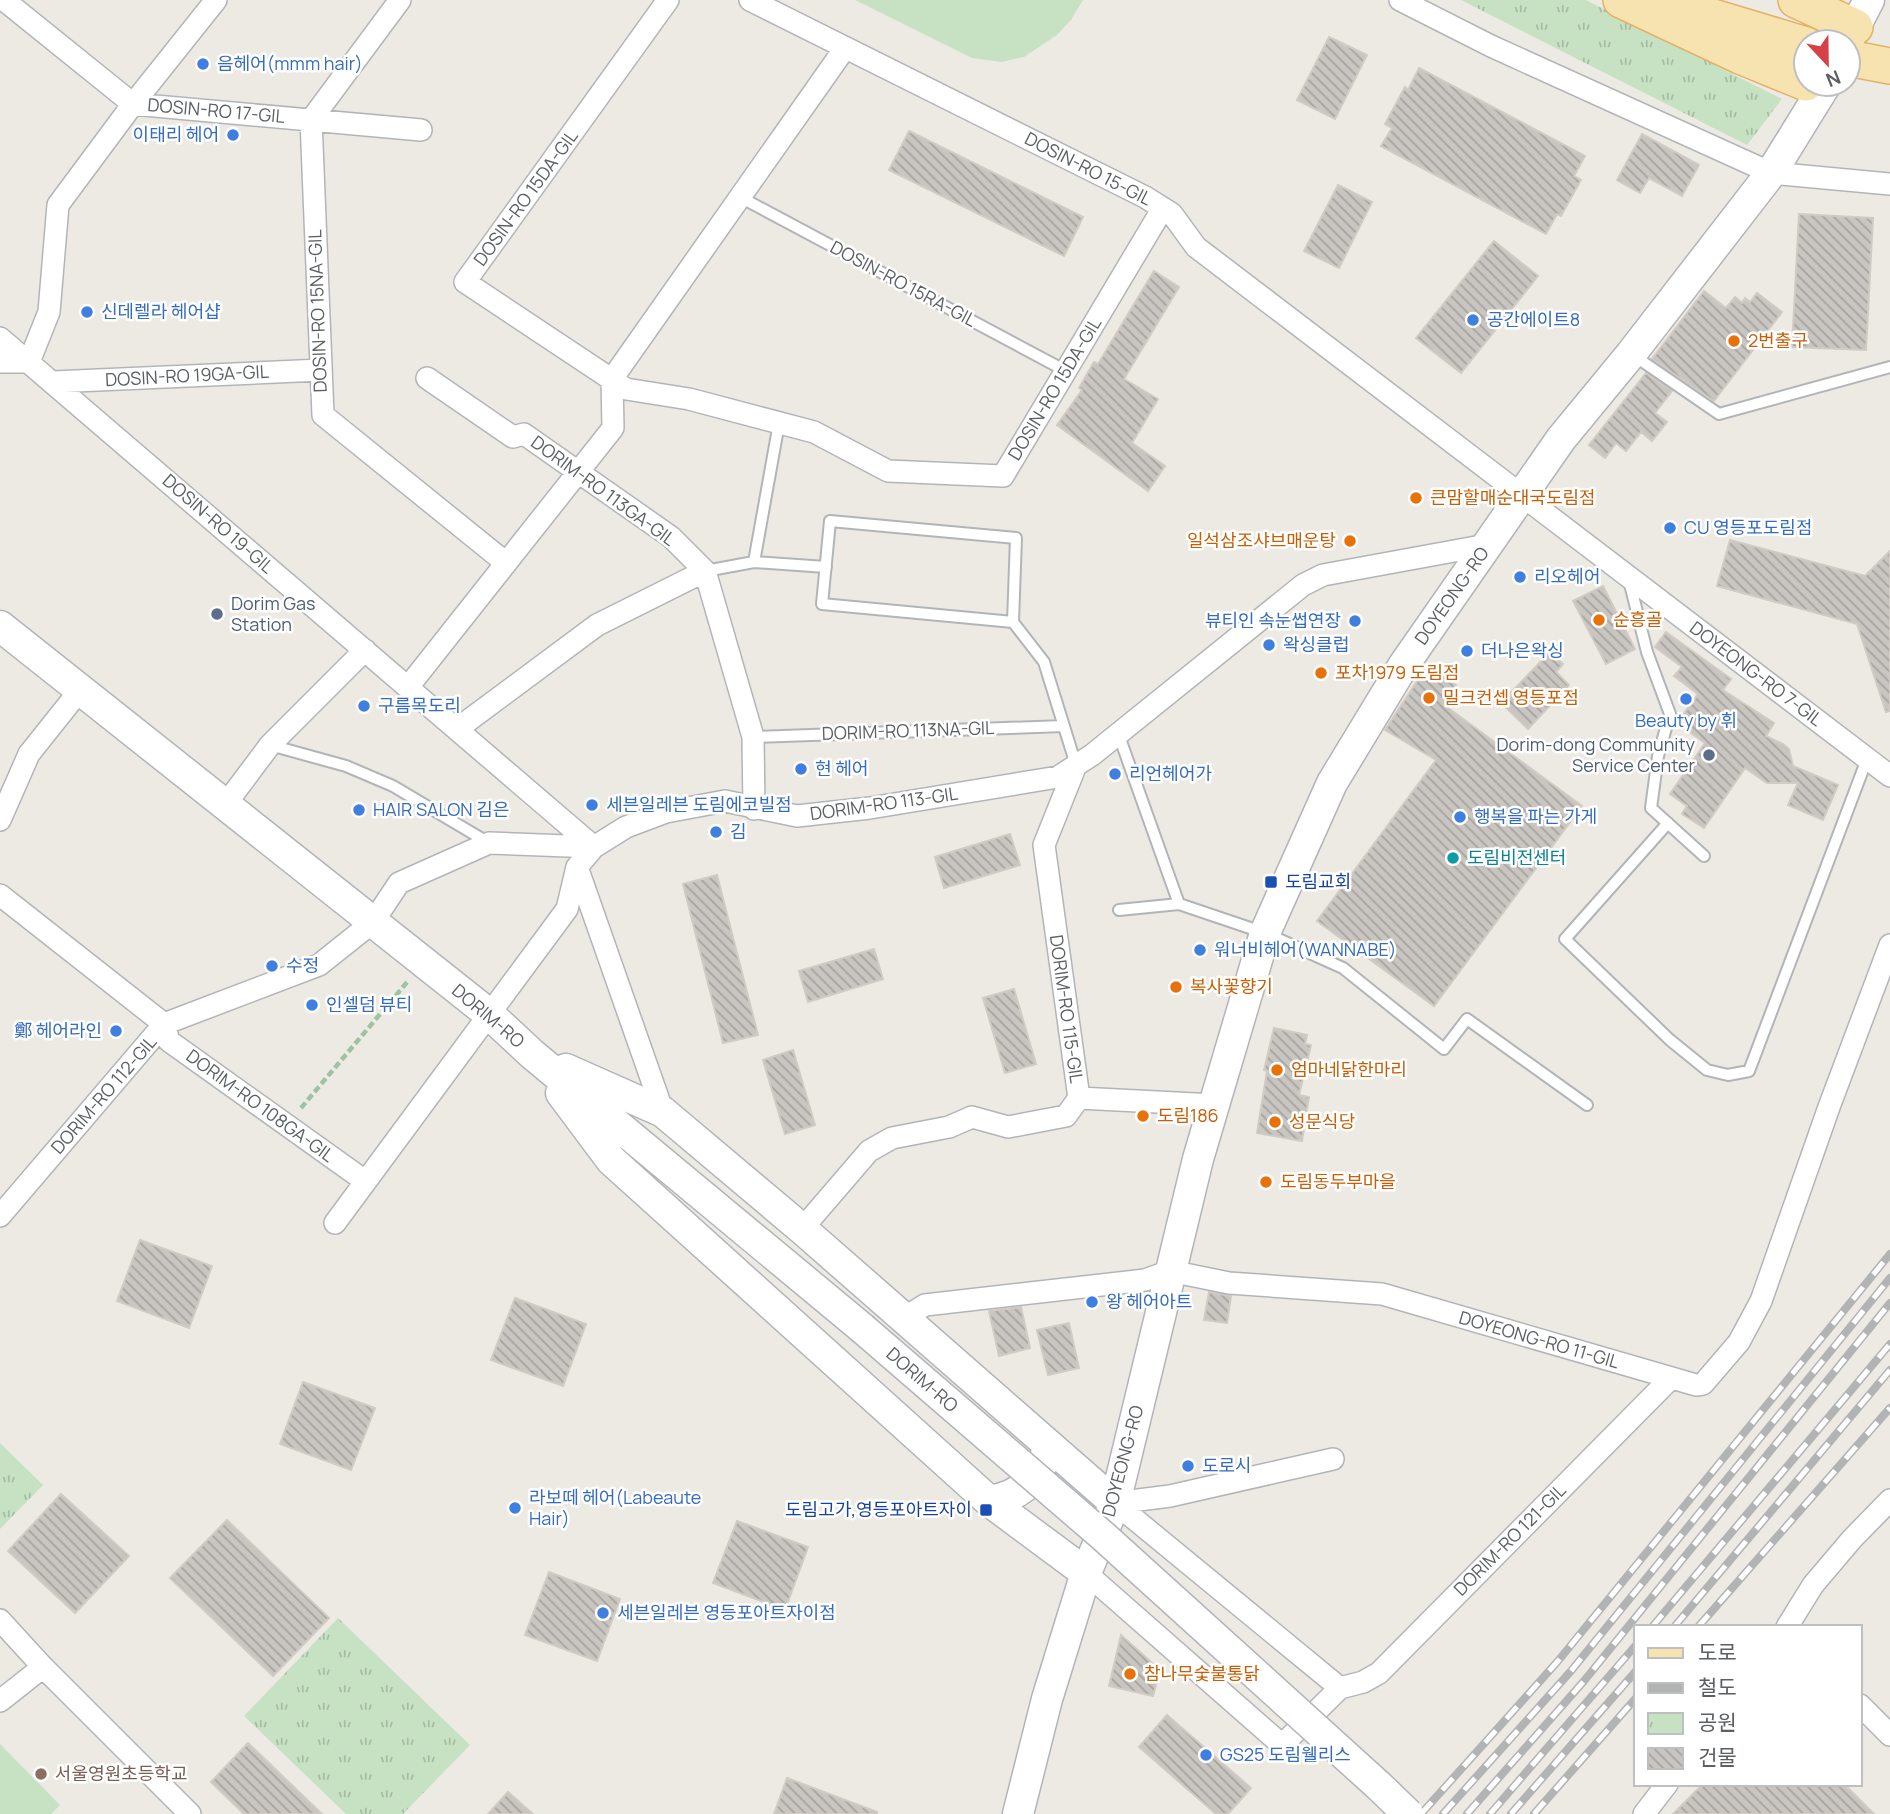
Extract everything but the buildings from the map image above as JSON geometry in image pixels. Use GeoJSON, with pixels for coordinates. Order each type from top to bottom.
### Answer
{"type":"FeatureCollection","features":[{"type":"Feature","properties":{"kind":"main road"},"geometry":{"type":"LineString","coordinates":[[1621,0],[1740,56],[1792,76]]}},
{"type":"Feature","properties":{"kind":"main road"},"geometry":{"type":"LineString","coordinates":[[1667,0],[1792,41]]}},
{"type":"Feature","properties":{"kind":"main road"},"geometry":{"type":"LineString","coordinates":[[1796,0],[1858,22],[1890,66]]}},
{"type":"Feature","properties":{"kind":"main road","name":"DOYEONG-RO"},"geometry":{"type":"LineString","coordinates":[[1017,1814],[1047,1699],[1086,1573],[1115,1503],[1170,1271],[1214,1105],[1265,933],[1332,783],[1404,666],[1561,439],[1631,354],[1771,173],[1809,98]]}},
{"type":"Feature","properties":{"kind":"main road","name":"DORIM-RO"},"geometry":{"type":"LineString","coordinates":[[0,626],[489,1014],[532,1054],[862,1328],[1113,1546],[1408,1814]]}},
{"type":"Feature","properties":{"kind":"main road"},"geometry":{"type":"LineString","coordinates":[[532,1054],[663,1112],[803,1229],[1115,1503]]}},
{"type":"Feature","properties":{"kind":"main road"},"geometry":{"type":"LineString","coordinates":[[532,1054],[611,1160],[989,1502],[1086,1573]]}},
{"type":"Feature","properties":{"kind":"main road"},"geometry":{"type":"LineString","coordinates":[[989,1502],[1009,1498],[1040,1472],[1047,1453],[1047,1443]]}},
{"type":"Feature","properties":{"kind":"street","name":"DOSIN-RO 17-GIL"},"geometry":{"type":"LineString","coordinates":[[4,0],[134,104],[421,130]]}},
{"type":"Feature","properties":{"kind":"street"},"geometry":{"type":"LineString","coordinates":[[0,362],[29,362],[49,312],[58,205],[216,0]]}},
{"type":"Feature","properties":{"kind":"street"},"geometry":{"type":"LineString","coordinates":[[311,120],[400,0]]}},
{"type":"Feature","properties":{"kind":"street","name":"DOSIN-RO 15DA-GIL"},"geometry":{"type":"LineString","coordinates":[[668,0],[465,282],[626,389],[688,400],[814,432],[888,471],[1003,476],[1163,208]]}},
{"type":"Feature","properties":{"kind":"street","name":"DOSIN-RO 15-GIL"},"geometry":{"type":"LineString","coordinates":[[750,0],[1163,208],[1172,214],[1196,247],[1522,496]]}},
{"type":"Feature","properties":{"kind":"street"},"geometry":{"type":"LineString","coordinates":[[1400,0],[1491,46],[1771,173],[1890,184]]}},
{"type":"Feature","properties":{"kind":"street"},"geometry":{"type":"LineString","coordinates":[[408,687],[613,428],[611,379],[845,48]]}},
{"type":"Feature","properties":{"kind":"street","name":"DOSIN-RO 15NA-GIL"},"geometry":{"type":"LineString","coordinates":[[311,120],[323,415],[506,563]]}},
{"type":"Feature","properties":{"kind":"street","name":"DOSIN-RO 19-GIL"},"geometry":{"type":"LineString","coordinates":[[0,338],[594,847]]}},
{"type":"Feature","properties":{"kind":"street","name":"DOSIN-RO 19GA-GIL"},"geometry":{"type":"LineString","coordinates":[[53,382],[321,370]]}},
{"type":"Feature","properties":{"kind":"street","name":"DORIM-RO 113GA-GIL"},"geometry":{"type":"LineString","coordinates":[[427,378],[513,438],[524,434],[671,537],[705,571],[753,737],[754,808]]}},
{"type":"Feature","properties":{"kind":"street","name":"DOYEONG-RO 7-GIL"},"geometry":{"type":"LineString","coordinates":[[1522,496],[1890,776]]}},
{"type":"Feature","properties":{"kind":"street","name":"DORIM-RO 113-GIL"},"geometry":{"type":"LineString","coordinates":[[489,1014],[567,909],[577,867],[594,847],[626,827],[666,812],[725,801],[797,816],[870,808],[1058,777],[1118,733],[1303,585],[1323,575],[1487,545]]}},
{"type":"Feature","properties":{"kind":"street"},"geometry":{"type":"LineString","coordinates":[[457,729],[597,625],[705,571]]}},
{"type":"Feature","properties":{"kind":"street"},"geometry":{"type":"LineString","coordinates":[[225,805],[270,745],[365,650]]}},
{"type":"Feature","properties":{"kind":"street"},"geometry":{"type":"LineString","coordinates":[[0,820],[30,754],[80,690]]}},
{"type":"Feature","properties":{"kind":"street","name":"DORIM-RO 115-GIL"},"geometry":{"type":"LineString","coordinates":[[803,1229],[869,1151],[892,1138],[949,1127],[972,1117],[1008,1126],[1066,1116],[1079,1098],[1044,845],[1076,765]]}},
{"type":"Feature","properties":{"kind":"street"},"geometry":{"type":"LineString","coordinates":[[373,922],[399,883],[489,843],[594,847]]}},
{"type":"Feature","properties":{"kind":"street"},"geometry":{"type":"LineString","coordinates":[[577,867],[663,1112]]}},
{"type":"Feature","properties":{"kind":"street","name":"DORIM-RO 108GA-GIL"},"geometry":{"type":"LineString","coordinates":[[0,895],[164,1024],[169,1041],[365,1181]]}},
{"type":"Feature","properties":{"kind":"street","name":"DORIM-RO 112-GIL"},"geometry":{"type":"LineString","coordinates":[[0,1216],[164,1024],[319,965],[373,922]]}},
{"type":"Feature","properties":{"kind":"street","name":"DOYEONG-RO 11-GIL"},"geometry":{"type":"LineString","coordinates":[[904,1318],[925,1305],[1145,1280],[1170,1271],[1229,1283],[1381,1294],[1696,1385],[1703,1384],[1739,1342],[1761,1301],[1829,1107],[1890,945]]}},
{"type":"Feature","properties":{"kind":"street"},"geometry":{"type":"LineString","coordinates":[[335,1223],[489,1014]]}},
{"type":"Feature","properties":{"kind":"street"},"geometry":{"type":"LineString","coordinates":[[1079,1098],[1214,1105]]}},
{"type":"Feature","properties":{"kind":"street","name":"DORIM-RO 121-GIL"},"geometry":{"type":"LineString","coordinates":[[1340,1688],[1363,1682],[1379,1673],[1671,1378]]}},
{"type":"Feature","properties":{"kind":"street"},"geometry":{"type":"LineString","coordinates":[[1115,1503],[1170,1496],[1333,1459]]}},
{"type":"Feature","properties":{"kind":"street"},"geometry":{"type":"LineString","coordinates":[[1788,1625],[1814,1585],[1852,1539],[1890,1500]]}},
{"type":"Feature","properties":{"kind":"street"},"geometry":{"type":"LineString","coordinates":[[1086,1573],[1282,1745],[1340,1688],[1115,1503]]}},
{"type":"Feature","properties":{"kind":"street"},"geometry":{"type":"LineString","coordinates":[[0,1620],[43,1667],[190,1814]]}},
{"type":"Feature","properties":{"kind":"street"},"geometry":{"type":"LineString","coordinates":[[0,1701],[43,1667]]}},
{"type":"Feature","properties":{"kind":"street"},"geometry":{"type":"LineString","coordinates":[[1862,1707],[1890,1735]]}},
{"type":"Feature","properties":{"kind":"street"},"geometry":{"type":"LineString","coordinates":[[1644,1814],[1665,1786]]}},
{"type":"Feature","properties":{"kind":"lane","name":"DOSIN-RO 15RA-GIL"},"geometry":{"type":"LineString","coordinates":[[740,197],[1066,371]]}},
{"type":"Feature","properties":{"kind":"lane"},"geometry":{"type":"LineString","coordinates":[[1631,354],[1719,414],[1890,367]]}},
{"type":"Feature","properties":{"kind":"lane"},"geometry":{"type":"LineString","coordinates":[[754,562],[779,423]]}},
{"type":"Feature","properties":{"kind":"lane"},"geometry":{"type":"LineString","coordinates":[[1013,622],[822,604],[830,521],[1016,538],[1013,622],[1044,662],[1076,765]]}},
{"type":"Feature","properties":{"kind":"lane"},"geometry":{"type":"LineString","coordinates":[[705,571],[754,562],[826,567]]}},
{"type":"Feature","properties":{"kind":"lane"},"geometry":{"type":"LineString","coordinates":[[1628,577],[1647,652],[1670,714],[1658,756],[1651,808],[1704,856]]}},
{"type":"Feature","properties":{"kind":"lane","name":"DORIM-RO 113NA-GIL"},"geometry":{"type":"LineString","coordinates":[[753,737],[1064,726]]}},
{"type":"Feature","properties":{"kind":"lane"},"geometry":{"type":"LineString","coordinates":[[1118,733],[1179,904]]}},
{"type":"Feature","properties":{"kind":"lane"},"geometry":{"type":"LineString","coordinates":[[270,745],[346,766],[393,786],[489,843]]}},
{"type":"Feature","properties":{"kind":"lane"},"geometry":{"type":"LineString","coordinates":[[1668,823],[1565,939],[1670,1040],[1707,1070],[1728,1075],[1749,1071],[1867,759]]}},
{"type":"Feature","properties":{"kind":"lane"},"geometry":{"type":"LineString","coordinates":[[1119,910],[1179,904],[1265,933],[1343,968],[1444,1049],[1467,1019],[1587,1105]]}},
{"type":"Feature","properties":{"kind":"path"},"geometry":{"type":"LineString","coordinates":[[287,1125],[423,962]]}},
{"type":"Feature","properties":{"kind":"green space"},"geometry":{"type":"Polygon","coordinates":[[[855,0],[1083,0],[1071,20],[1057,35],[1024,57],[1002,62],[972,58],[855,0]]]}},
{"type":"Feature","properties":{"kind":"green space"},"geometry":{"type":"Polygon","coordinates":[[[1461,0],[1586,0],[1782,99],[1747,145],[1461,0]]]}},
{"type":"Feature","properties":{"kind":"green space"},"geometry":{"type":"Polygon","coordinates":[[[0,1443],[43,1485],[0,1529],[0,1443]]]}},
{"type":"Feature","properties":{"kind":"green space"},"geometry":{"type":"Polygon","coordinates":[[[338,1618],[470,1745],[403,1814],[346,1814],[244,1716],[338,1618]]]}},
{"type":"Feature","properties":{"kind":"green space"},"geometry":{"type":"Polygon","coordinates":[[[0,1744],[60,1805],[51,1814],[0,1814],[0,1744]]]}},
{"type":"Feature","properties":{"kind":"railway"},"geometry":{"type":"LineString","coordinates":[[1421,1814],[1558,1661],[1890,1254]]}},
{"type":"Feature","properties":{"kind":"railway"},"geometry":{"type":"LineString","coordinates":[[1443,1814],[1571,1671],[1890,1278]]}},
{"type":"Feature","properties":{"kind":"railway"},"geometry":{"type":"LineString","coordinates":[[1467,1814],[1584,1681],[1890,1303]]}},
{"type":"Feature","properties":{"kind":"railway"},"geometry":{"type":"LineString","coordinates":[[1654,1625],[1890,1344]]}},
{"type":"Feature","properties":{"kind":"railway"},"geometry":{"type":"LineString","coordinates":[[1676,1625],[1890,1370]]}},
{"type":"Feature","properties":{"kind":"railway"},"geometry":{"type":"LineString","coordinates":[[1700,1625],[1890,1408]]}},
{"type":"Feature","properties":{"kind":"railway"},"geometry":{"type":"LineString","coordinates":[[1490,1814],[1634,1647]]}},
{"type":"Feature","properties":{"kind":"railway"},"geometry":{"type":"LineString","coordinates":[[1511,1814],[1634,1673]]}},
{"type":"Feature","properties":{"kind":"railway"},"geometry":{"type":"LineString","coordinates":[[1534,1814],[1634,1700]]}},
{"type":"Feature","properties":{"kind":"place","name":"음헤어(mmm hair)"},"geometry":{"type":"Point","coordinates":[203,64]}},
{"type":"Feature","properties":{"kind":"place","name":"이태리 헤어"},"geometry":{"type":"Point","coordinates":[233,135]}},
{"type":"Feature","properties":{"kind":"place","name":"신데렐라 헤어샵"},"geometry":{"type":"Point","coordinates":[87,312]}},
{"type":"Feature","properties":{"kind":"place","name":"공간에이트8"},"geometry":{"type":"Point","coordinates":[1473,320]}},
{"type":"Feature","properties":{"kind":"place","name":"2번출구"},"geometry":{"type":"Point","coordinates":[1734,341]}},
{"type":"Feature","properties":{"kind":"place","name":"큰맘할매순대국도림점"},"geometry":{"type":"Point","coordinates":[1416,498]}},
{"type":"Feature","properties":{"kind":"place","name":"CU 영등포도림점"},"geometry":{"type":"Point","coordinates":[1670,528]}},
{"type":"Feature","properties":{"kind":"place","name":"일석삼조샤브매운탕"},"geometry":{"type":"Point","coordinates":[1350,541]}},
{"type":"Feature","properties":{"kind":"place","name":"리오헤어"},"geometry":{"type":"Point","coordinates":[1520,577]}},
{"type":"Feature","properties":{"kind":"place","name":"Dorim Gas Station"},"geometry":{"type":"Point","coordinates":[217,614]}},
{"type":"Feature","properties":{"kind":"place","name":"순흥골"},"geometry":{"type":"Point","coordinates":[1599,620]}},
{"type":"Feature","properties":{"kind":"place","name":"뷰티인 속눈썹연장"},"geometry":{"type":"Point","coordinates":[1355,621]}},
{"type":"Feature","properties":{"kind":"place","name":"왁싱클럽"},"geometry":{"type":"Point","coordinates":[1269,645]}},
{"type":"Feature","properties":{"kind":"place","name":"더나은왁싱"},"geometry":{"type":"Point","coordinates":[1467,651]}},
{"type":"Feature","properties":{"kind":"place","name":"포차1979 도림점"},"geometry":{"type":"Point","coordinates":[1321,673]}},
{"type":"Feature","properties":{"kind":"place","name":"밀크컨셉 영등포점"},"geometry":{"type":"Point","coordinates":[1429,698]}},
{"type":"Feature","properties":{"kind":"place","name":"Beauty by 휘"},"geometry":{"type":"Point","coordinates":[1686,699]}},
{"type":"Feature","properties":{"kind":"place","name":"구름목도리"},"geometry":{"type":"Point","coordinates":[364,706]}},
{"type":"Feature","properties":{"kind":"place","name":"Dorim-dong Community Service Center"},"geometry":{"type":"Point","coordinates":[1709,755]}},
{"type":"Feature","properties":{"kind":"place","name":"현 헤어"},"geometry":{"type":"Point","coordinates":[801,769]}},
{"type":"Feature","properties":{"kind":"place","name":"리언헤어가"},"geometry":{"type":"Point","coordinates":[1115,774]}},
{"type":"Feature","properties":{"kind":"place","name":"세븐일레븐 도림에코빌점"},"geometry":{"type":"Point","coordinates":[592,805]}},
{"type":"Feature","properties":{"kind":"place","name":"HAIR SALON 김은"},"geometry":{"type":"Point","coordinates":[359,810]}},
{"type":"Feature","properties":{"kind":"place","name":"행복을 파는 가게"},"geometry":{"type":"Point","coordinates":[1460,817]}},
{"type":"Feature","properties":{"kind":"place","name":"김"},"geometry":{"type":"Point","coordinates":[716,832]}},
{"type":"Feature","properties":{"kind":"place","name":"도림비전센터"},"geometry":{"type":"Point","coordinates":[1453,858]}},
{"type":"Feature","properties":{"kind":"place","name":"도림교회"},"geometry":{"type":"Point","coordinates":[1271,882]}},
{"type":"Feature","properties":{"kind":"place","name":"워너비헤어(WANNABE)"},"geometry":{"type":"Point","coordinates":[1200,950]}},
{"type":"Feature","properties":{"kind":"place","name":"수정"},"geometry":{"type":"Point","coordinates":[272,966]}},
{"type":"Feature","properties":{"kind":"place","name":"복사꽃향기"},"geometry":{"type":"Point","coordinates":[1176,987]}},
{"type":"Feature","properties":{"kind":"place","name":"인셀덤 뷰티"},"geometry":{"type":"Point","coordinates":[312,1005]}},
{"type":"Feature","properties":{"kind":"place","name":"鄭 헤어라인"},"geometry":{"type":"Point","coordinates":[116,1031]}},
{"type":"Feature","properties":{"kind":"place","name":"엄마네닭한마리"},"geometry":{"type":"Point","coordinates":[1277,1070]}},
{"type":"Feature","properties":{"kind":"place","name":"도림186"},"geometry":{"type":"Point","coordinates":[1143,1116]}},
{"type":"Feature","properties":{"kind":"place","name":"성문식당"},"geometry":{"type":"Point","coordinates":[1275,1122]}},
{"type":"Feature","properties":{"kind":"place","name":"도림동두부마을"},"geometry":{"type":"Point","coordinates":[1266,1182]}},
{"type":"Feature","properties":{"kind":"place","name":"왕 헤어아트"},"geometry":{"type":"Point","coordinates":[1092,1302]}},
{"type":"Feature","properties":{"kind":"place","name":"도로시"},"geometry":{"type":"Point","coordinates":[1188,1466]}},
{"type":"Feature","properties":{"kind":"place","name":"라보떼 헤어(Labeaute Hair)"},"geometry":{"type":"Point","coordinates":[515,1508]}},
{"type":"Feature","properties":{"kind":"place","name":"도림고가,영등포아트자이"},"geometry":{"type":"Point","coordinates":[986,1510]}},
{"type":"Feature","properties":{"kind":"place","name":"세븐일레븐 영등포아트자이점"},"geometry":{"type":"Point","coordinates":[603,1613]}},
{"type":"Feature","properties":{"kind":"place","name":"참나무숯불통닭"},"geometry":{"type":"Point","coordinates":[1130,1674]}},
{"type":"Feature","properties":{"kind":"place","name":"GS25 도림웰리스"},"geometry":{"type":"Point","coordinates":[1206,1755]}},
{"type":"Feature","properties":{"kind":"place","name":"서울영원초등학교"},"geometry":{"type":"Point","coordinates":[41,1774]}}]}
